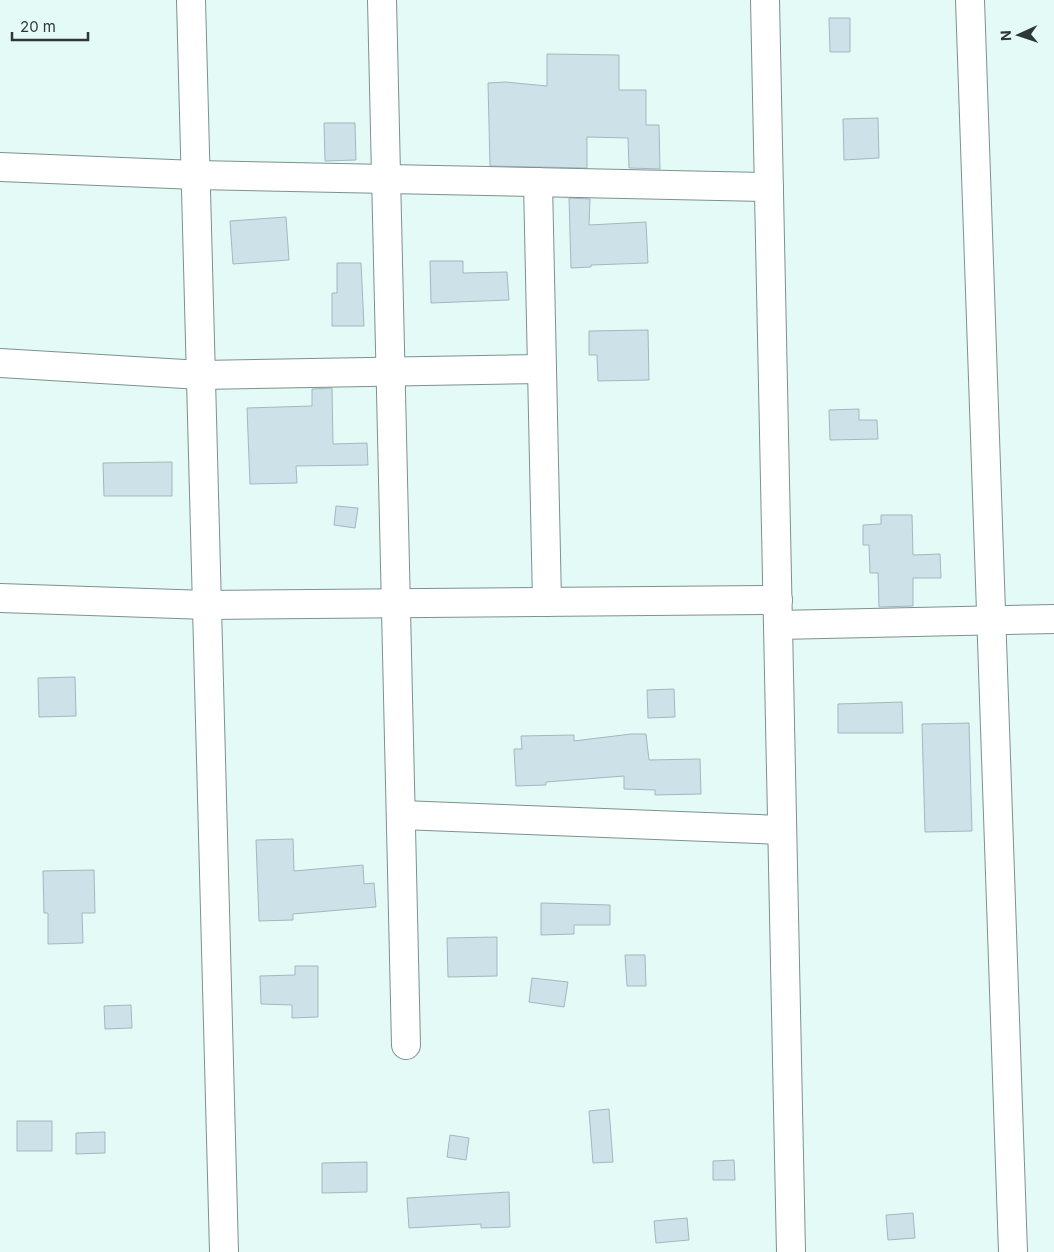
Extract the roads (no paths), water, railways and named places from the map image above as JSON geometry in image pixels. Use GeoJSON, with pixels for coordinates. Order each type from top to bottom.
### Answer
{"type":"FeatureCollection","features":[{"type":"Feature","properties":{"kind":"street"},"geometry":{"type":"LineString","coordinates":[[191,0],[224,1252]]}},
{"type":"Feature","properties":{"kind":"street"},"geometry":{"type":"LineString","coordinates":[[382,0],[406,1045]]}},
{"type":"Feature","properties":{"kind":"street"},"geometry":{"type":"LineString","coordinates":[[765,0],[791,1252]]}},
{"type":"Feature","properties":{"kind":"street"},"geometry":{"type":"LineString","coordinates":[[970,0],[1013,1252]]}},
{"type":"Feature","properties":{"kind":"street"},"geometry":{"type":"LineString","coordinates":[[0,167],[196,175],[769,187]]}},
{"type":"Feature","properties":{"kind":"street"},"geometry":{"type":"LineString","coordinates":[[538,182],[548,602]]}},
{"type":"Feature","properties":{"kind":"street"},"geometry":{"type":"LineString","coordinates":[[0,364],[201,375],[542,369]]}},
{"type":"Feature","properties":{"kind":"street"},"geometry":{"type":"LineString","coordinates":[[0,598],[207,605],[548,602],[778,613],[992,620],[1054,618]]}},
{"type":"Feature","properties":{"kind":"street"},"geometry":{"type":"LineString","coordinates":[[401,815],[782,830]]}}]}
